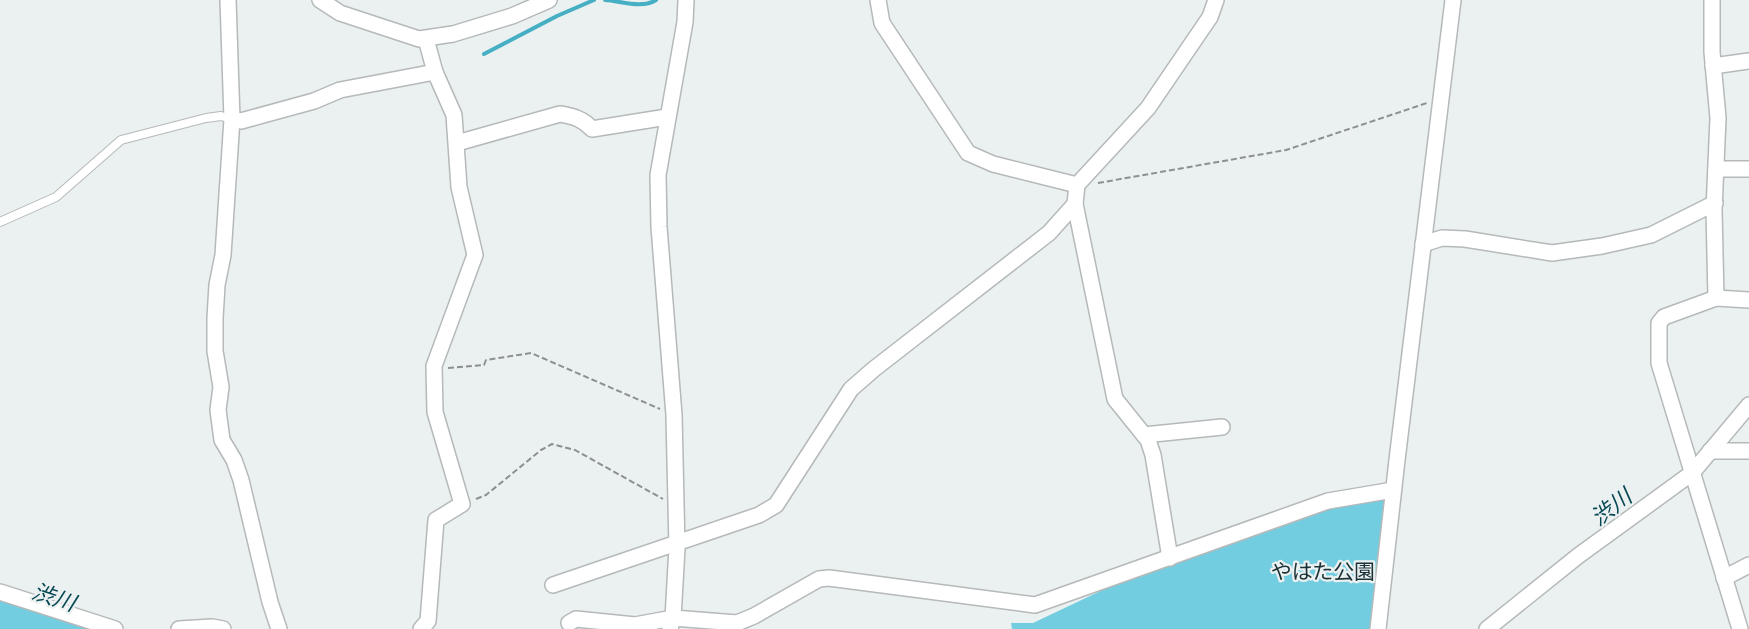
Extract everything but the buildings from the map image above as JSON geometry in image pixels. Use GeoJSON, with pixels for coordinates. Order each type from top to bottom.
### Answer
{"type":"FeatureCollection","features":[{"type":"Feature","properties":{"kind":"street"},"geometry":{"type":"LineString","coordinates":[[228,0],[232,119],[223,255],[217,285],[215,318],[215,351],[221,387],[218,410],[222,440],[242,480],[270,602],[279,629]]}},
{"type":"Feature","properties":{"kind":"street"},"geometry":{"type":"LineString","coordinates":[[320,0],[340,13],[419,39],[453,34],[512,16],[549,0]]}},
{"type":"Feature","properties":{"kind":"street"},"geometry":{"type":"LineString","coordinates":[[671,623],[677,542],[674,415],[659,227],[658,175],[685,22],[686,0]]}},
{"type":"Feature","properties":{"kind":"street"},"geometry":{"type":"LineString","coordinates":[[878,0],[882,23],[968,153],[993,164],[1077,185]]}},
{"type":"Feature","properties":{"kind":"street"},"geometry":{"type":"LineString","coordinates":[[1170,558],[1153,455],[1148,440],[1115,399],[1075,204],[1077,185],[1148,108],[1210,17],[1216,0]]}},
{"type":"Feature","properties":{"kind":"street"},"geometry":{"type":"LineString","coordinates":[[1378,629],[1453,0]]}},
{"type":"Feature","properties":{"kind":"street"},"geometry":{"type":"LineString","coordinates":[[1712,0],[1713,66],[1718,118],[1714,203],[1716,298]]}},
{"type":"Feature","properties":{"kind":"street"},"geometry":{"type":"LineString","coordinates":[[421,629],[428,621],[436,520],[462,504],[435,412],[434,369],[474,255],[459,187],[454,115],[435,72],[426,39]]}},
{"type":"Feature","properties":{"kind":"street"},"geometry":{"type":"LineString","coordinates":[[1713,66],[1749,61]]}},
{"type":"Feature","properties":{"kind":"street"},"geometry":{"type":"LineString","coordinates":[[232,119],[241,121],[314,101],[340,90],[435,72]]}},
{"type":"Feature","properties":{"kind":"street"},"geometry":{"type":"LineString","coordinates":[[457,143],[560,114],[574,116],[586,122],[592,129],[667,117]]}},
{"type":"Feature","properties":{"kind":"street"},"geometry":{"type":"LineString","coordinates":[[1716,169],[1749,169]]}},
{"type":"Feature","properties":{"kind":"street"},"geometry":{"type":"LineString","coordinates":[[1423,243],[1442,238],[1466,239],[1552,252],[1602,246],[1651,235],[1714,203]]}},
{"type":"Feature","properties":{"kind":"street"},"geometry":{"type":"LineString","coordinates":[[553,585],[759,515],[776,505],[851,389],[1049,233],[1075,204]]}},
{"type":"Feature","properties":{"kind":"street"},"geometry":{"type":"LineString","coordinates":[[1740,629],[1659,363],[1659,323],[1664,317],[1716,298],[1749,300]]}},
{"type":"Feature","properties":{"kind":"street"},"geometry":{"type":"LineString","coordinates":[[1487,629],[1578,556],[1692,473],[1749,405]]}},
{"type":"Feature","properties":{"kind":"street"},"geometry":{"type":"LineString","coordinates":[[1144,435],[1222,427]]}},
{"type":"Feature","properties":{"kind":"street"},"geometry":{"type":"LineString","coordinates":[[1710,451],[1749,451]]}},
{"type":"Feature","properties":{"kind":"street"},"geometry":{"type":"LineString","coordinates":[[569,623],[576,619],[635,625],[737,622],[754,616],[819,579],[829,578],[1035,605],[1329,501],[1393,490]]}},
{"type":"Feature","properties":{"kind":"street"},"geometry":{"type":"LineString","coordinates":[[1724,578],[1749,565]]}},
{"type":"Feature","properties":{"kind":"street"},"geometry":{"type":"LineString","coordinates":[[0,592],[115,629]]}},
{"type":"Feature","properties":{"kind":"street"},"geometry":{"type":"LineString","coordinates":[[179,629],[212,627],[223,629]]}},
{"type":"Feature","properties":{"kind":"lane"},"geometry":{"type":"LineString","coordinates":[[0,222],[56,197],[121,140],[206,118],[221,116],[232,119]]}},
{"type":"Feature","properties":{"kind":"path"},"geometry":{"type":"LineString","coordinates":[[1077,185],[1286,150],[1441,98]]}},
{"type":"Feature","properties":{"kind":"path"},"geometry":{"type":"LineString","coordinates":[[434,369],[483,365],[486,360],[531,353],[674,415]]}},
{"type":"Feature","properties":{"kind":"path"},"geometry":{"type":"LineString","coordinates":[[462,504],[486,495],[541,450],[552,444],[575,450],[676,507]]}},
{"type":"Feature","properties":{"kind":"green space","name":"やはた公園"},"geometry":{"type":"Polygon","coordinates":[[[1386,491],[1376,629],[1012,629],[1011,623],[1033,623],[1170,558],[1330,509],[1385,499],[1386,491]]]}},
{"type":"Feature","properties":{"kind":"green space"},"geometry":{"type":"Polygon","coordinates":[[[0,597],[97,629],[0,629],[0,597]]]}},
{"type":"Feature","properties":{"kind":"waterway"},"geometry":{"type":"LineString","coordinates":[[484,54],[557,16],[594,0]]}},
{"type":"Feature","properties":{"kind":"waterway"},"geometry":{"type":"LineString","coordinates":[[605,0],[638,4],[656,0]]}},
{"type":"Feature","properties":{"kind":"water label","name":"渋川"},"geometry":{"type":"Point","coordinates":[1611,507]}},
{"type":"Feature","properties":{"kind":"water label","name":"渋川"},"geometry":{"type":"Point","coordinates":[54,597]}}]}
